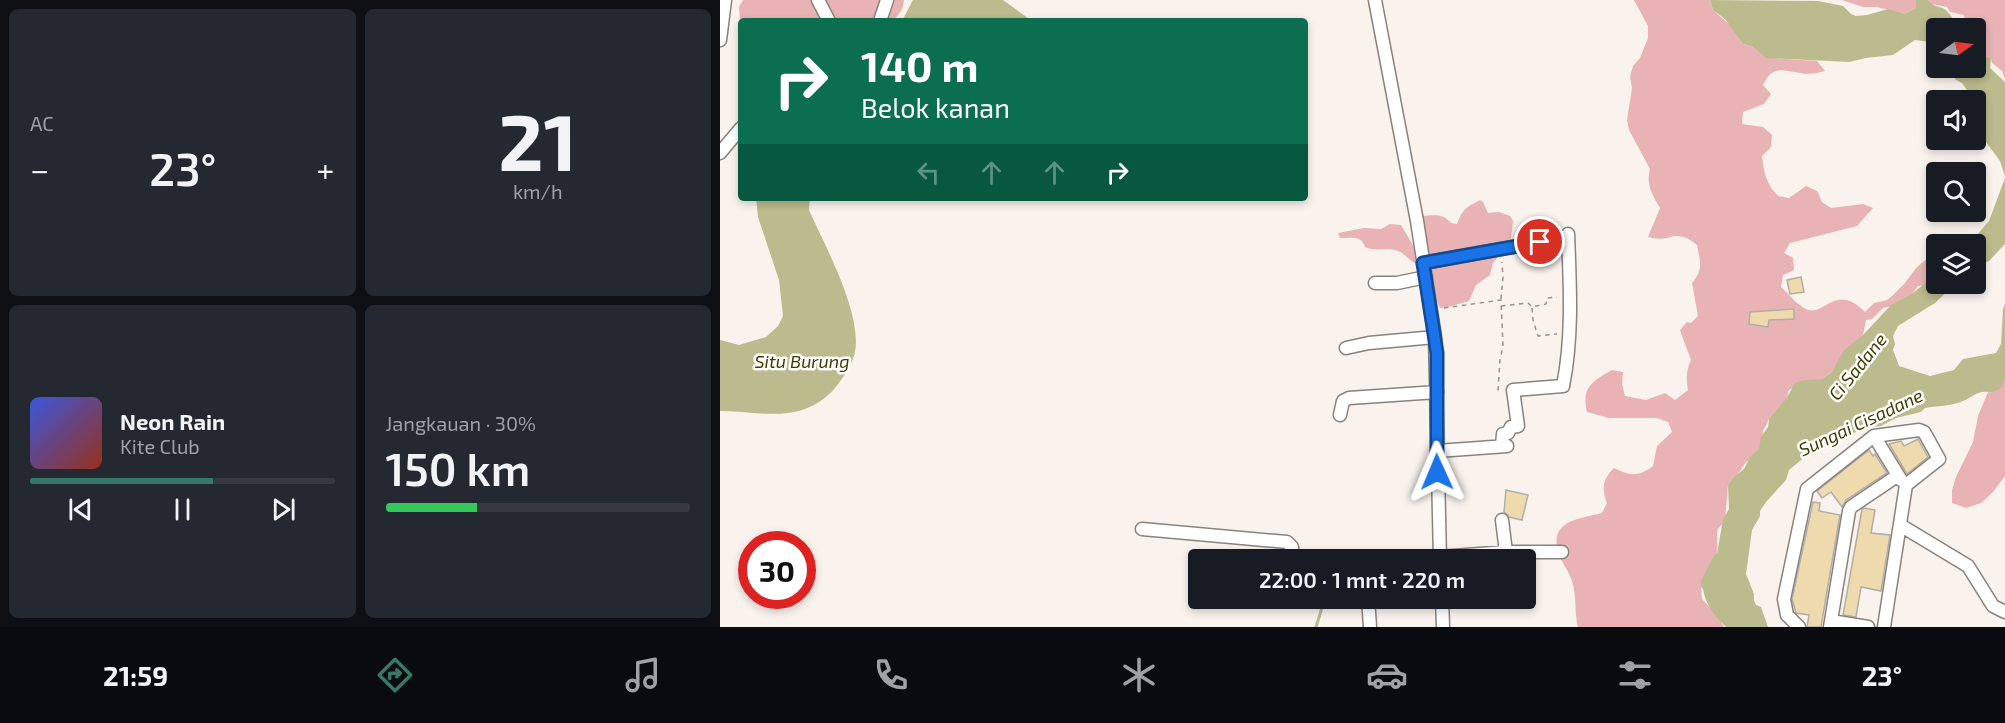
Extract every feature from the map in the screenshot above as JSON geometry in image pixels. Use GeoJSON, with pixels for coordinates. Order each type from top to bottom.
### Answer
{"type":"FeatureCollection","features":[{"type":"Feature","properties":{"kind":"street"},"geometry":{"type":"LineString","coordinates":[[720,40],[725,0]]}},
{"type":"Feature","properties":{"kind":"street"},"geometry":{"type":"LineString","coordinates":[[818,0],[827,18]]}},
{"type":"Feature","properties":{"kind":"street"},"geometry":{"type":"LineString","coordinates":[[881,18],[887,0]]}},
{"type":"Feature","properties":{"kind":"street"},"geometry":{"type":"LineString","coordinates":[[1375,0],[1435,337],[1440,549]]}},
{"type":"Feature","properties":{"kind":"street"},"geometry":{"type":"LineString","coordinates":[[720,153],[738,132]]}},
{"type":"Feature","properties":{"kind":"street"},"geometry":{"type":"LineString","coordinates":[[1437,451],[1504,446],[1503,434],[1508,434],[1510,428],[1518,426],[1514,390],[1563,386],[1569,333],[1568,234]]}},
{"type":"Feature","properties":{"kind":"street"},"geometry":{"type":"LineString","coordinates":[[1423,263],[1540,242]]}},
{"type":"Feature","properties":{"kind":"street"},"geometry":{"type":"LineString","coordinates":[[1375,283],[1397,283],[1426,277]]}},
{"type":"Feature","properties":{"kind":"street"},"geometry":{"type":"LineString","coordinates":[[1346,348],[1369,343],[1435,337]]}},
{"type":"Feature","properties":{"kind":"street"},"geometry":{"type":"LineString","coordinates":[[1340,415],[1343,401],[1349,398],[1437,392]]}},
{"type":"Feature","properties":{"kind":"street"},"geometry":{"type":"LineString","coordinates":[[1799,627],[1787,615],[1784,599],[1807,489],[1874,436],[1919,430],[1924,432],[1939,460],[1851,507],[1849,511],[1830,624],[1868,627]]}},
{"type":"Feature","properties":{"kind":"street"},"geometry":{"type":"LineString","coordinates":[[1874,436],[1902,481],[1900,525],[1884,627]]}},
{"type":"Feature","properties":{"kind":"street"},"geometry":{"type":"LineString","coordinates":[[1502,520],[1506,549]]}},
{"type":"Feature","properties":{"kind":"street"},"geometry":{"type":"LineString","coordinates":[[1900,525],[1968,566],[1993,606],[2005,612]]}},
{"type":"Feature","properties":{"kind":"street"},"geometry":{"type":"LineString","coordinates":[[1142,529],[1287,542],[1292,549]]}},
{"type":"Feature","properties":{"kind":"street"},"geometry":{"type":"LineString","coordinates":[[1536,552],[1562,552]]}},
{"type":"Feature","properties":{"kind":"street"},"geometry":{"type":"LineString","coordinates":[[1369,609],[1370,627]]}},
{"type":"Feature","properties":{"kind":"street"},"geometry":{"type":"LineString","coordinates":[[1442,609],[1443,627]]}},
{"type":"Feature","properties":{"kind":"path"},"geometry":{"type":"LineString","coordinates":[[1501,250],[1503,277],[1500,306],[1503,346],[1498,390],[1514,390]]}},
{"type":"Feature","properties":{"kind":"path"},"geometry":{"type":"LineString","coordinates":[[1532,307],[1546,304],[1547,298],[1570,296]]}},
{"type":"Feature","properties":{"kind":"path"},"geometry":{"type":"LineString","coordinates":[[1431,309],[1501,300]]}},
{"type":"Feature","properties":{"kind":"path"},"geometry":{"type":"LineString","coordinates":[[1500,306],[1528,303],[1532,307],[1538,336],[1569,333]]}},
{"type":"Feature","properties":{"kind":"shaded area"},"geometry":{"type":"Polygon","coordinates":[[[743,0],[904,0],[903,7],[896,18],[740,18],[739,7],[743,0]]]}},
{"type":"Feature","properties":{"kind":"shaded area"},"geometry":{"type":"Polygon","coordinates":[[[1634,0],[1710,0],[1713,10],[1730,25],[1743,44],[1772,58],[1817,61],[1825,71],[1807,74],[1778,70],[1770,74],[1763,85],[1771,94],[1764,104],[1743,112],[1742,124],[1763,127],[1772,135],[1771,147],[1762,156],[1766,178],[1778,196],[1789,198],[1806,186],[1817,191],[1822,202],[1831,208],[1863,204],[1873,208],[1857,226],[1790,243],[1784,253],[1793,258],[1794,270],[1783,275],[1781,287],[1799,305],[1812,310],[1831,302],[1846,300],[1855,303],[1865,312],[1874,303],[1887,300],[1892,296],[1926,260],[1926,285],[1918,286],[1907,300],[1898,305],[1883,308],[1872,319],[1866,320],[1863,335],[1832,372],[1822,379],[1798,384],[1788,391],[1787,404],[1769,419],[1763,431],[1762,444],[1756,455],[1746,462],[1728,485],[1725,521],[1717,530],[1717,555],[1701,587],[1702,599],[1718,616],[1724,627],[1578,627],[1574,587],[1559,556],[1556,541],[1562,527],[1568,523],[1602,513],[1607,503],[1604,484],[1614,468],[1624,473],[1634,474],[1648,470],[1653,466],[1657,446],[1672,432],[1668,422],[1657,418],[1609,418],[1587,412],[1586,396],[1590,386],[1612,370],[1623,372],[1622,384],[1625,396],[1646,400],[1665,393],[1675,400],[1688,390],[1687,375],[1691,360],[1680,330],[1687,322],[1691,323],[1698,316],[1692,283],[1700,269],[1697,245],[1689,239],[1678,236],[1663,239],[1648,237],[1660,208],[1649,185],[1650,169],[1629,130],[1627,120],[1632,88],[1630,77],[1633,66],[1640,58],[1648,38],[1648,26],[1634,0]]]}},
{"type":"Feature","properties":{"kind":"shaded area"},"geometry":{"type":"Polygon","coordinates":[[[1842,0],[2005,0],[2005,79],[2002,71],[1992,63],[1991,58],[1986,57],[1986,18],[1964,18],[1964,15],[1950,12],[1947,7],[1931,4],[1905,14],[1877,7],[1863,7],[1842,0]]]}},
{"type":"Feature","properties":{"kind":"shaded area"},"geometry":{"type":"Polygon","coordinates":[[[1480,200],[1488,213],[1499,212],[1510,216],[1513,221],[1511,239],[1493,263],[1490,275],[1476,285],[1469,301],[1447,307],[1440,308],[1430,274],[1422,265],[1413,262],[1398,251],[1365,247],[1358,239],[1340,238],[1338,233],[1364,228],[1381,229],[1390,224],[1401,225],[1414,247],[1419,248],[1422,216],[1441,216],[1457,224],[1465,209],[1480,200]]]}},
{"type":"Feature","properties":{"kind":"shaded area"},"geometry":{"type":"Polygon","coordinates":[[[2005,378],[2005,476],[1981,503],[1966,508],[1952,503],[1952,490],[1956,477],[1973,442],[1978,416],[1988,392],[1993,393],[2005,378]]]}},
{"type":"Feature","properties":{"kind":"water"},"geometry":{"type":"Polygon","coordinates":[[[913,0],[1003,0],[1028,18],[904,18],[913,0]]]}},
{"type":"Feature","properties":{"kind":"water"},"geometry":{"type":"Polygon","coordinates":[[[1710,0],[1818,1],[1843,6],[1856,16],[1888,9],[1905,14],[1916,8],[1916,0],[1927,0],[1947,11],[1952,18],[1926,18],[1926,41],[1915,40],[1893,55],[1849,62],[1766,58],[1753,47],[1743,44],[1725,19],[1713,10],[1710,0]]]}},
{"type":"Feature","properties":{"kind":"water"},"geometry":{"type":"Polygon","coordinates":[[[1986,57],[1991,58],[1990,68],[2005,82],[2005,176],[2000,161],[1986,142],[1986,90],[1967,90],[1962,83],[1955,78],[1986,78],[1986,57]]]}},
{"type":"Feature","properties":{"kind":"water"},"geometry":{"type":"Polygon","coordinates":[[[2005,178],[2005,244],[1986,262],[1986,234],[1978,234],[1989,221],[2005,178]]]}},
{"type":"Feature","properties":{"kind":"water","name":"Situ Burung"},"geometry":{"type":"Polygon","coordinates":[[[756,201],[810,201],[809,210],[842,282],[854,322],[856,340],[854,356],[850,366],[833,390],[808,408],[782,414],[720,411],[720,340],[739,345],[766,337],[778,326],[783,316],[779,280],[758,217],[756,201]]]}},
{"type":"Feature","properties":{"kind":"water"},"geometry":{"type":"Polygon","coordinates":[[[1926,283],[1926,294],[1944,294],[1935,303],[1898,326],[1893,336],[1895,344],[1893,350],[1899,366],[1930,376],[1954,370],[1963,359],[1996,353],[2001,344],[2005,304],[2005,378],[2002,387],[1993,393],[1980,392],[1958,403],[1925,408],[1921,412],[1896,418],[1881,426],[1865,428],[1833,440],[1806,456],[1789,470],[1786,480],[1760,511],[1760,516],[1752,530],[1746,574],[1756,605],[1761,607],[1768,627],[1726,627],[1708,605],[1701,581],[1714,555],[1717,554],[1723,519],[1729,509],[1728,485],[1759,449],[1761,437],[1768,427],[1769,419],[1786,399],[1795,383],[1822,379],[1832,372],[1844,350],[1863,335],[1891,305],[1926,283]]]}},
{"type":"Feature","properties":{"kind":"building"},"geometry":{"type":"Polygon","coordinates":[[[1801,277],[1804,292],[1790,294],[1787,280],[1801,277]]]}},
{"type":"Feature","properties":{"kind":"building"},"geometry":{"type":"Polygon","coordinates":[[[1794,309],[1794,319],[1769,320],[1768,327],[1749,324],[1750,312],[1794,309]]]}},
{"type":"Feature","properties":{"kind":"building"},"geometry":{"type":"Polygon","coordinates":[[[1918,439],[1928,457],[1907,474],[1889,444],[1901,441],[1904,446],[1918,439]]]}},
{"type":"Feature","properties":{"kind":"building"},"geometry":{"type":"Polygon","coordinates":[[[1869,450],[1873,456],[1875,454],[1887,473],[1846,500],[1842,507],[1831,492],[1822,498],[1817,491],[1869,450]]]}},
{"type":"Feature","properties":{"kind":"building"},"geometry":{"type":"Polygon","coordinates":[[[1506,490],[1528,495],[1522,520],[1509,517],[1504,512],[1506,490]]]}},
{"type":"Feature","properties":{"kind":"building"},"geometry":{"type":"Polygon","coordinates":[[[1813,502],[1820,503],[1819,511],[1840,515],[1821,627],[1807,627],[1809,615],[1796,613],[1792,599],[1813,502]]]}},
{"type":"Feature","properties":{"kind":"building"},"geometry":{"type":"Polygon","coordinates":[[[1864,508],[1875,510],[1871,533],[1890,535],[1881,591],[1861,587],[1856,617],[1843,615],[1864,508]]]}},
{"type":"Feature","properties":{"kind":"waterway"},"geometry":{"type":"LineString","coordinates":[[1316,627],[1322,609]]}},
{"type":"Feature","properties":{"kind":"route"},"geometry":{"type":"LineString","coordinates":[[1437,472],[1437,353],[1423,263],[1540,242]]}},
{"type":"Feature","properties":{"kind":"water label","name":"Ci Sadane"},"geometry":{"type":"Point","coordinates":[1858,367]}},
{"type":"Feature","properties":{"kind":"water label","name":"Sungai Cisadane"},"geometry":{"type":"Point","coordinates":[1861,423]}}]}
